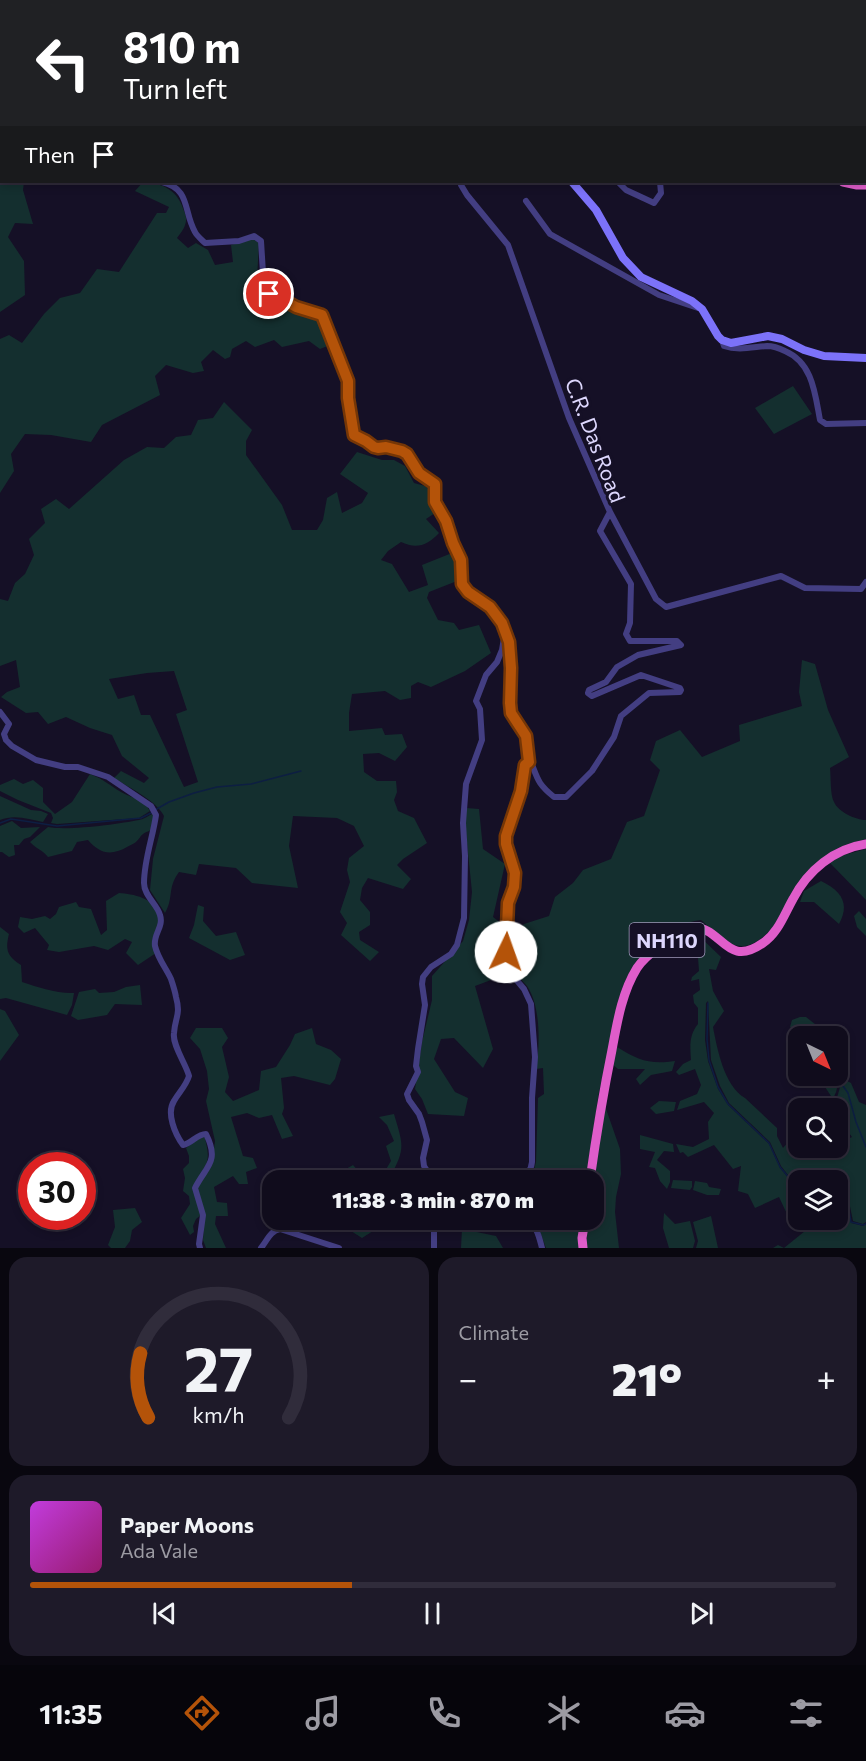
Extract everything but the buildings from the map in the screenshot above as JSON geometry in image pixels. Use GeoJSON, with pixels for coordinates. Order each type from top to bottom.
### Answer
{"type":"FeatureCollection","features":[{"type":"Feature","properties":{"kind":"highway"},"geometry":{"type":"LineString","coordinates":[[848,183],[866,185]]}},
{"type":"Feature","properties":{"kind":"highway","name":"NH110"},"geometry":{"type":"LineString","coordinates":[[591,1170],[616,1026],[626,992],[638,967],[669,938],[689,928],[703,928],[735,952],[744,953],[753,949],[774,934],[794,896],[812,872],[830,856],[850,846],[866,844]]}},
{"type":"Feature","properties":{"kind":"highway"},"geometry":{"type":"LineString","coordinates":[[583,1230],[583,1248]]}},
{"type":"Feature","properties":{"kind":"main road"},"geometry":{"type":"LineString","coordinates":[[573,183],[596,210],[623,258],[641,277],[692,301],[702,309],[722,340],[731,343],[768,336],[782,339],[804,350],[824,356],[866,358]]}},
{"type":"Feature","properties":{"kind":"street"},"geometry":{"type":"LineString","coordinates":[[166,183],[182,193],[196,234],[205,243],[239,241],[254,236],[261,241],[264,289],[269,294],[296,307],[322,315],[348,381],[348,398],[354,435],[374,447],[402,451],[407,454],[419,473],[433,481],[435,502],[446,521],[461,560],[462,584],[468,592],[490,607],[506,632],[511,660],[509,699],[511,713],[526,736],[529,762],[525,765],[521,791],[506,836],[506,844],[515,873],[514,887],[508,903],[507,940],[503,964],[524,989],[531,1004],[535,1057],[530,1170]]}},
{"type":"Feature","properties":{"kind":"street","name":"C.R. Das Road"},"geometry":{"type":"LineString","coordinates":[[462,183],[467,195],[508,245],[569,418],[610,512],[600,531],[632,584],[630,623],[626,634],[630,640],[677,641],[681,645],[638,655],[617,667],[606,682],[589,690],[588,693],[592,696],[641,675],[681,688],[680,692],[649,693],[621,716],[614,737],[592,771],[566,797],[554,797],[540,785],[531,762],[529,762]]}},
{"type":"Feature","properties":{"kind":"street"},"geometry":{"type":"LineString","coordinates":[[619,183],[626,190],[654,203],[661,193],[660,183]]}},
{"type":"Feature","properties":{"kind":"street"},"geometry":{"type":"LineString","coordinates":[[526,201],[550,234],[659,295],[702,309]]}},
{"type":"Feature","properties":{"kind":"street"},"geometry":{"type":"LineString","coordinates":[[722,340],[724,346],[729,348],[768,346],[790,353],[803,363],[812,382],[820,420],[826,424],[866,423]]}},
{"type":"Feature","properties":{"kind":"street"},"geometry":{"type":"LineString","coordinates":[[610,512],[656,599],[666,607],[781,576],[805,588],[861,589],[866,582]]}},
{"type":"Feature","properties":{"kind":"street"},"geometry":{"type":"LineString","coordinates":[[427,1170],[423,1158],[427,1140],[419,1114],[407,1094],[418,1072],[416,1066],[425,1005],[423,977],[431,967],[451,954],[457,945],[465,918],[463,823],[466,784],[482,740],[480,709],[476,701],[486,675],[497,662],[506,632]]}},
{"type":"Feature","properties":{"kind":"street"},"geometry":{"type":"LineString","coordinates":[[0,712],[8,721],[9,724],[4,734],[12,746],[36,760],[65,767],[78,767],[108,777],[151,806],[156,815],[147,858],[145,892],[161,918],[161,925],[156,932],[154,944],[171,979],[177,998],[179,1015],[173,1034],[189,1076],[188,1082],[170,1106],[170,1115],[183,1145],[188,1144],[200,1134],[206,1134],[212,1158],[208,1170],[195,1188],[203,1215],[200,1248]]}},
{"type":"Feature","properties":{"kind":"street"},"geometry":{"type":"LineString","coordinates":[[261,1248],[275,1230],[280,1229],[339,1248]]}},
{"type":"Feature","properties":{"kind":"street"},"geometry":{"type":"LineString","coordinates":[[434,1230],[434,1248]]}},
{"type":"Feature","properties":{"kind":"street"},"geometry":{"type":"LineString","coordinates":[[536,1230],[543,1248]]}},
{"type":"Feature","properties":{"kind":"green space"},"geometry":{"type":"Polygon","coordinates":[[[0,183],[24,183],[23,190],[33,224],[15,223],[8,237],[24,261],[25,295],[0,312],[0,183]]]}},
{"type":"Feature","properties":{"kind":"green space"},"geometry":{"type":"Polygon","coordinates":[[[142,183],[150,183],[164,186],[174,193],[186,218],[184,227],[177,238],[188,248],[196,243],[208,250],[215,265],[233,262],[231,245],[253,239],[259,243],[258,294],[297,312],[320,319],[330,345],[320,349],[309,341],[282,347],[274,340],[255,347],[246,341],[232,349],[230,357],[225,359],[213,350],[201,362],[204,371],[193,373],[166,365],[155,376],[160,395],[102,425],[91,442],[51,435],[25,434],[11,454],[14,471],[0,493],[0,339],[9,335],[22,343],[44,314],[60,298],[80,293],[97,269],[119,272],[157,213],[166,213],[169,207],[135,191],[142,183]]]}},
{"type":"Feature","properties":{"kind":"green space"},"geometry":{"type":"Polygon","coordinates":[[[793,386],[812,414],[774,434],[755,408],[793,386]]]}},
{"type":"Feature","properties":{"kind":"green space"},"geometry":{"type":"Polygon","coordinates":[[[224,402],[252,430],[246,441],[246,455],[282,505],[292,530],[317,530],[323,520],[327,498],[337,492],[342,513],[362,503],[368,493],[340,474],[357,452],[382,460],[394,460],[405,466],[414,483],[425,486],[439,497],[434,507],[435,513],[426,519],[439,533],[421,545],[401,542],[388,551],[381,560],[392,564],[409,592],[428,585],[422,565],[452,553],[457,562],[457,581],[429,592],[427,598],[438,620],[454,623],[459,630],[479,625],[491,653],[465,671],[431,687],[418,682],[411,686],[411,698],[400,700],[385,691],[352,694],[349,731],[382,728],[385,735],[402,734],[407,747],[395,761],[379,753],[363,754],[364,772],[377,781],[396,781],[397,792],[394,800],[398,811],[414,818],[427,843],[397,865],[411,879],[403,889],[368,878],[362,888],[360,900],[370,912],[370,925],[359,932],[360,940],[379,952],[370,961],[341,935],[347,923],[340,912],[350,882],[347,870],[349,858],[364,846],[354,826],[337,818],[293,816],[289,846],[298,888],[252,883],[236,868],[199,864],[196,875],[179,872],[173,883],[165,913],[150,890],[153,859],[164,816],[149,800],[114,778],[121,771],[144,783],[149,778],[122,756],[112,735],[66,717],[48,724],[38,712],[26,713],[1,697],[20,687],[16,660],[0,666],[0,599],[8,601],[15,583],[25,574],[34,555],[29,539],[45,523],[41,509],[56,499],[69,509],[124,460],[147,447],[164,448],[176,437],[191,435],[198,420],[213,418],[224,402]],[[174,671],[109,679],[118,699],[134,695],[141,715],[150,715],[184,787],[198,782],[176,714],[187,710],[174,671]]]}},
{"type":"Feature","properties":{"kind":"green space"},"geometry":{"type":"Polygon","coordinates":[[[802,660],[815,664],[828,710],[849,757],[830,768],[833,799],[836,806],[843,812],[866,820],[866,839],[841,847],[828,855],[778,922],[754,943],[743,946],[731,944],[701,920],[677,927],[645,951],[624,984],[599,1092],[587,1170],[534,1170],[538,1098],[544,1094],[543,1068],[536,1069],[539,1038],[532,994],[511,969],[516,932],[524,924],[549,916],[555,897],[573,883],[583,870],[611,859],[627,822],[644,816],[660,770],[650,760],[656,741],[680,730],[702,757],[740,741],[739,725],[802,706],[799,692],[802,660]]]}},
{"type":"Feature","properties":{"kind":"green space"},"geometry":{"type":"Polygon","coordinates":[[[90,774],[141,801],[150,811],[139,818],[57,824],[51,823],[53,818],[51,813],[0,791],[0,785],[14,779],[23,784],[33,780],[43,788],[43,802],[55,814],[72,802],[90,774]]]}},
{"type":"Feature","properties":{"kind":"green space"},"geometry":{"type":"Polygon","coordinates":[[[0,796],[31,810],[48,814],[43,822],[16,817],[0,820],[0,796]]]}},
{"type":"Feature","properties":{"kind":"green space"},"geometry":{"type":"Polygon","coordinates":[[[466,808],[479,809],[483,849],[505,864],[493,917],[506,927],[491,980],[475,986],[493,1049],[483,1068],[454,1038],[441,1039],[434,1059],[455,1092],[468,1098],[464,1116],[428,1114],[415,1089],[422,1042],[432,1000],[432,976],[463,941],[469,920],[472,892],[465,823],[466,808]]]}},
{"type":"Feature","properties":{"kind":"green space"},"geometry":{"type":"Polygon","coordinates":[[[152,814],[154,817],[151,830],[134,843],[116,852],[101,851],[88,840],[77,842],[72,851],[48,857],[30,842],[48,827],[107,825],[139,820],[152,814]]]}},
{"type":"Feature","properties":{"kind":"green space"},"geometry":{"type":"Polygon","coordinates":[[[12,821],[21,828],[40,827],[19,845],[14,845],[15,855],[9,857],[0,852],[0,826],[12,821]]]}},
{"type":"Feature","properties":{"kind":"green space"},"geometry":{"type":"Polygon","coordinates":[[[866,849],[866,900],[830,863],[840,856],[866,849]]]}},
{"type":"Feature","properties":{"kind":"green space"},"geometry":{"type":"Polygon","coordinates":[[[821,881],[834,889],[842,899],[844,910],[839,924],[814,902],[800,902],[804,891],[821,881]]]}},
{"type":"Feature","properties":{"kind":"green space"},"geometry":{"type":"Polygon","coordinates":[[[119,893],[137,896],[148,901],[156,909],[158,915],[156,953],[138,965],[126,953],[132,942],[125,939],[108,950],[94,946],[59,952],[47,950],[49,945],[35,928],[24,933],[18,927],[20,917],[32,919],[45,916],[50,919],[59,907],[76,902],[79,907],[91,909],[101,935],[107,930],[106,901],[119,893]]]}},
{"type":"Feature","properties":{"kind":"green space"},"geometry":{"type":"Polygon","coordinates":[[[198,905],[204,907],[203,921],[216,936],[236,932],[245,955],[230,960],[189,938],[198,905]]]}},
{"type":"Feature","properties":{"kind":"green space"},"geometry":{"type":"Polygon","coordinates":[[[859,911],[866,919],[866,936],[857,927],[854,916],[859,911]]]}},
{"type":"Feature","properties":{"kind":"green space"},"geometry":{"type":"Polygon","coordinates":[[[0,927],[9,934],[8,952],[21,965],[22,982],[54,991],[74,993],[67,1015],[6,998],[0,999],[0,927]]]}},
{"type":"Feature","properties":{"kind":"green space"},"geometry":{"type":"Polygon","coordinates":[[[696,933],[721,957],[716,970],[709,969],[713,991],[724,1011],[713,1027],[727,1076],[738,1092],[777,1128],[777,1136],[783,1148],[788,1142],[788,1158],[848,1158],[848,1139],[852,1137],[848,1132],[848,1098],[836,1098],[840,1086],[848,1086],[848,1082],[851,1083],[859,1102],[866,1105],[866,1222],[863,1224],[853,1221],[848,1197],[848,1170],[788,1170],[788,1175],[781,1166],[770,1142],[729,1103],[711,1060],[708,1001],[706,1003],[705,1040],[708,1061],[718,1089],[728,1105],[769,1144],[780,1168],[788,1177],[788,1216],[779,1197],[755,1208],[748,1194],[738,1191],[741,1166],[733,1169],[714,1145],[688,1157],[683,1152],[680,1153],[676,1144],[693,1147],[709,1139],[708,1122],[714,1113],[704,1102],[677,1110],[680,1101],[697,1094],[701,1085],[695,1069],[679,1075],[676,1072],[683,1064],[691,1060],[690,1045],[698,1024],[698,1008],[694,1003],[693,995],[700,990],[699,979],[691,981],[699,971],[697,944],[691,939],[691,934],[696,933]]]}},
{"type":"Feature","properties":{"kind":"green space"},"geometry":{"type":"Polygon","coordinates":[[[140,985],[142,1005],[115,1004],[107,1015],[78,1020],[71,1016],[79,992],[95,989],[99,993],[114,992],[140,985]]]}},
{"type":"Feature","properties":{"kind":"green space"},"geometry":{"type":"Polygon","coordinates":[[[0,1009],[5,1011],[19,1035],[0,1061],[0,1009]]]}},
{"type":"Feature","properties":{"kind":"green space"},"geometry":{"type":"Polygon","coordinates":[[[806,1017],[817,1026],[790,1026],[792,1020],[806,1017]]]}},
{"type":"Feature","properties":{"kind":"green space"},"geometry":{"type":"Polygon","coordinates":[[[196,1028],[222,1028],[228,1038],[222,1047],[229,1077],[225,1092],[233,1101],[259,1090],[261,1071],[276,1067],[295,1034],[312,1028],[316,1044],[331,1050],[341,1059],[335,1079],[330,1085],[294,1076],[281,1078],[284,1108],[282,1114],[293,1136],[282,1139],[272,1115],[259,1118],[247,1113],[231,1117],[243,1156],[253,1158],[257,1168],[246,1172],[248,1184],[239,1184],[233,1176],[214,1187],[217,1202],[227,1203],[228,1216],[216,1216],[215,1224],[226,1248],[206,1248],[203,1240],[204,1225],[197,1188],[213,1156],[215,1141],[206,1101],[209,1089],[207,1071],[200,1049],[190,1038],[196,1028]]]}},
{"type":"Feature","properties":{"kind":"green space"},"geometry":{"type":"Polygon","coordinates":[[[617,1047],[644,1060],[675,1061],[672,1071],[651,1075],[640,1085],[636,1079],[645,1069],[618,1069],[612,1064],[617,1047]]]}},
{"type":"Feature","properties":{"kind":"green space"},"geometry":{"type":"Polygon","coordinates":[[[838,1086],[833,1098],[832,1098],[825,1087],[838,1086]]]}},
{"type":"Feature","properties":{"kind":"green space"},"geometry":{"type":"Polygon","coordinates":[[[659,1101],[676,1102],[674,1111],[656,1114],[650,1108],[659,1101]]]}},
{"type":"Feature","properties":{"kind":"green space"},"geometry":{"type":"Polygon","coordinates":[[[605,1106],[620,1149],[621,1174],[615,1212],[619,1248],[586,1248],[587,1230],[604,1230],[604,1170],[595,1170],[605,1106]]]}},
{"type":"Feature","properties":{"kind":"green space"},"geometry":{"type":"Polygon","coordinates":[[[394,1114],[401,1140],[401,1152],[394,1170],[386,1170],[391,1161],[386,1146],[394,1141],[387,1125],[379,1117],[394,1114]]]}},
{"type":"Feature","properties":{"kind":"green space"},"geometry":{"type":"Polygon","coordinates":[[[640,1135],[673,1144],[674,1152],[664,1151],[657,1160],[670,1171],[670,1182],[667,1189],[660,1181],[655,1168],[649,1167],[655,1152],[640,1149],[640,1135]]]}},
{"type":"Feature","properties":{"kind":"green space"},"geometry":{"type":"Polygon","coordinates":[[[202,1136],[205,1138],[208,1156],[197,1180],[201,1215],[196,1219],[193,1226],[194,1232],[190,1235],[181,1218],[190,1204],[189,1196],[183,1191],[185,1178],[183,1169],[189,1163],[186,1148],[202,1136]]]}},
{"type":"Feature","properties":{"kind":"green space"},"geometry":{"type":"Polygon","coordinates":[[[353,1165],[357,1170],[347,1170],[353,1165]]]}},
{"type":"Feature","properties":{"kind":"green space"},"geometry":{"type":"Polygon","coordinates":[[[673,1180],[692,1181],[692,1187],[690,1190],[671,1188],[673,1180]]]}},
{"type":"Feature","properties":{"kind":"green space"},"geometry":{"type":"Polygon","coordinates":[[[695,1181],[721,1189],[719,1195],[707,1195],[693,1190],[695,1181]]]}},
{"type":"Feature","properties":{"kind":"green space"},"geometry":{"type":"Polygon","coordinates":[[[135,1208],[142,1222],[132,1230],[130,1241],[125,1248],[111,1248],[108,1245],[115,1227],[113,1210],[135,1208]]]}},
{"type":"Feature","properties":{"kind":"green space"},"geometry":{"type":"Polygon","coordinates":[[[848,1208],[851,1223],[863,1226],[866,1224],[866,1248],[784,1248],[805,1231],[848,1230],[848,1208]]]}},
{"type":"Feature","properties":{"kind":"green space"},"geometry":{"type":"Polygon","coordinates":[[[664,1213],[675,1224],[690,1221],[695,1241],[693,1248],[669,1248],[663,1228],[664,1213]]]}},
{"type":"Feature","properties":{"kind":"green space"},"geometry":{"type":"Polygon","coordinates":[[[711,1216],[718,1248],[696,1248],[698,1241],[693,1222],[711,1216]]]}},
{"type":"Feature","properties":{"kind":"green space"},"geometry":{"type":"Polygon","coordinates":[[[345,1230],[375,1230],[362,1238],[345,1230]]]}},
{"type":"Feature","properties":{"kind":"green space"},"geometry":{"type":"Polygon","coordinates":[[[462,1230],[467,1230],[496,1236],[503,1248],[461,1248],[462,1230]]]}},
{"type":"Feature","properties":{"kind":"green space"},"geometry":{"type":"Polygon","coordinates":[[[539,1230],[581,1230],[580,1248],[546,1248],[539,1230]]]}},
{"type":"Feature","properties":{"kind":"waterway"},"geometry":{"type":"LineString","coordinates":[[155,810],[194,793],[217,787],[251,784],[301,771]]}},
{"type":"Feature","properties":{"kind":"waterway"},"geometry":{"type":"LineString","coordinates":[[0,823],[11,819],[57,826],[141,818],[151,813]]}},
{"type":"Feature","properties":{"kind":"waterway"},"geometry":{"type":"LineString","coordinates":[[708,1003],[709,1060],[718,1087],[728,1104],[769,1143],[780,1167],[791,1180],[837,1173],[845,1188],[851,1222],[866,1224]]}},
{"type":"Feature","properties":{"kind":"waterway"},"geometry":{"type":"LineString","coordinates":[[843,1086],[848,1093],[866,1147]]}},
{"type":"Feature","properties":{"kind":"route"},"geometry":{"type":"LineString","coordinates":[[269,294],[296,307],[322,315],[348,381],[348,398],[354,435],[374,447],[402,451],[407,454],[419,473],[433,481],[435,502],[446,521],[461,560],[462,584],[468,592],[490,607],[506,632],[511,668],[509,699],[511,713],[526,736],[529,762],[525,765],[521,791],[506,836],[506,844],[515,873],[514,887],[508,903],[506,952]]}}]}
